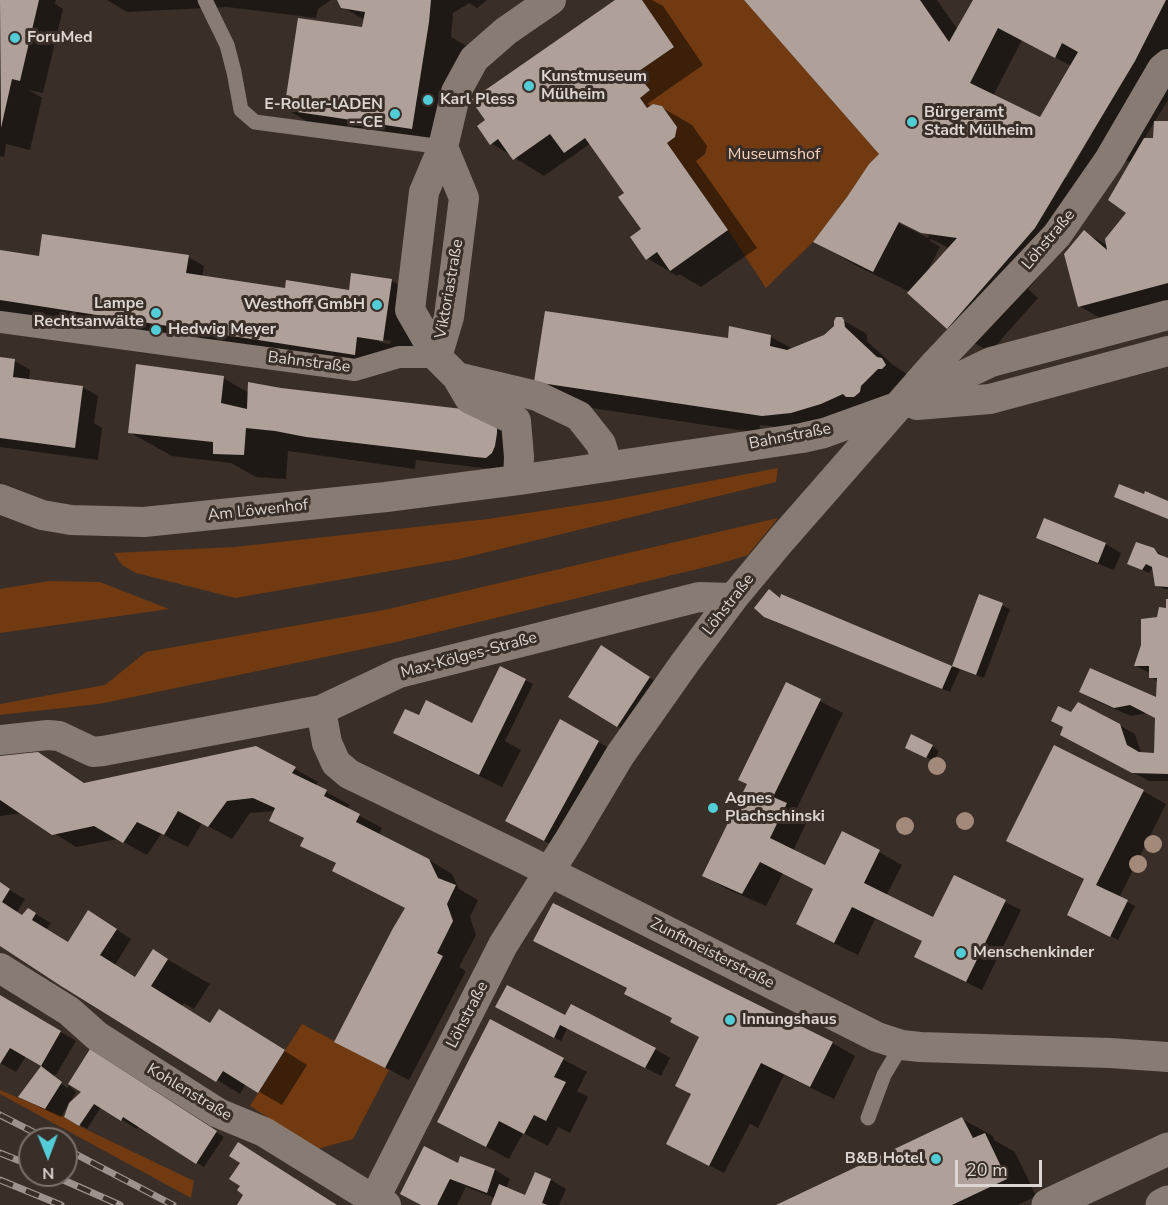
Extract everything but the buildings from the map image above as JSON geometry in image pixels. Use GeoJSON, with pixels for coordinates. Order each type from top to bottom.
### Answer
{"type":"FeatureCollection","features":[{"type":"Feature","properties":{"kind":"main road"},"geometry":{"type":"LineString","coordinates":[[1048,1205],[1168,1149]]}},
{"type":"Feature","properties":{"kind":"main road"},"geometry":{"type":"LineString","coordinates":[[1162,1205],[1168,1202]]}},
{"type":"Feature","properties":{"kind":"street","name":"Viktoriastraße"},"geometry":{"type":"LineString","coordinates":[[447,367],[410,310],[424,192],[443,147],[456,92],[474,59],[506,31],[551,0]]}},
{"type":"Feature","properties":{"kind":"street","name":"Löhstraße"},"geometry":{"type":"LineString","coordinates":[[377,1203],[503,945],[572,837],[620,754],[733,598],[782,538],[936,363],[1058,235],[1109,160],[1162,69],[1168,64]]}},
{"type":"Feature","properties":{"kind":"street","name":"Viktoriastraße"},"geometry":{"type":"LineString","coordinates":[[443,147],[464,198],[449,317],[447,367]]}},
{"type":"Feature","properties":{"kind":"street","name":"Bahnstraße"},"geometry":{"type":"LineString","coordinates":[[518,480],[824,433],[899,406],[991,362],[1168,315]]}},
{"type":"Feature","properties":{"kind":"street","name":"Bahnstraße"},"geometry":{"type":"LineString","coordinates":[[0,322],[355,370],[399,357],[447,367],[537,396],[579,417],[601,444],[608,467]]}},
{"type":"Feature","properties":{"kind":"street","name":"Bahnstraße"},"geometry":{"type":"LineString","coordinates":[[899,406],[990,399],[1168,351]]}},
{"type":"Feature","properties":{"kind":"street"},"geometry":{"type":"LineString","coordinates":[[447,367],[470,399],[516,422],[518,480]]}},
{"type":"Feature","properties":{"kind":"street","name":"Am Löwenhof"},"geometry":{"type":"LineString","coordinates":[[0,499],[42,515],[71,520],[144,522],[386,497],[518,480]]}},
{"type":"Feature","properties":{"kind":"street","name":"Max-Kölges-Straße"},"geometry":{"type":"LineString","coordinates":[[0,741],[48,735],[59,736],[93,752],[321,710],[399,673],[699,597],[733,598]]}},
{"type":"Feature","properties":{"kind":"street","name":"Zunftmeisterstraße"},"geometry":{"type":"LineString","coordinates":[[321,710],[327,743],[336,763],[349,774],[877,1037],[902,1046],[1110,1053],[1168,1058]]}},
{"type":"Feature","properties":{"kind":"street","name":"Kohlenstraße"},"geometry":{"type":"LineString","coordinates":[[0,968],[69,1011],[97,1036],[218,1113],[264,1132],[377,1203]]}},
{"type":"Feature","properties":{"kind":"lane"},"geometry":{"type":"LineString","coordinates":[[205,0],[227,45],[241,110],[255,122],[443,147]]}},
{"type":"Feature","properties":{"kind":"lane"},"geometry":{"type":"LineString","coordinates":[[868,1118],[884,1076],[902,1046]]}},
{"type":"Feature","properties":{"kind":"green space","name":"Museumshof"},"geometry":{"type":"Polygon","coordinates":[[[642,0],[744,0],[879,154],[869,164],[813,242],[766,288],[667,143],[675,137],[677,127],[662,106],[653,104],[647,108],[640,98],[650,90],[636,73],[674,47],[642,0]]]}},
{"type":"Feature","properties":{"kind":"green space"},"geometry":{"type":"Polygon","coordinates":[[[778,468],[776,482],[459,559],[235,598],[136,573],[122,565],[114,553],[234,547],[488,519],[606,501],[778,468]]]}},
{"type":"Feature","properties":{"kind":"green space"},"geometry":{"type":"Polygon","coordinates":[[[778,518],[748,555],[718,564],[392,643],[99,704],[0,715],[0,704],[105,685],[146,652],[384,610],[778,518]]]}},
{"type":"Feature","properties":{"kind":"green space"},"geometry":{"type":"Polygon","coordinates":[[[49,581],[100,582],[169,609],[0,633],[0,589],[49,581]]]}},
{"type":"Feature","properties":{"kind":"green space"},"geometry":{"type":"Polygon","coordinates":[[[302,1024],[389,1070],[353,1139],[317,1149],[250,1106],[302,1024]]]}},
{"type":"Feature","properties":{"kind":"green space"},"geometry":{"type":"Polygon","coordinates":[[[0,1090],[64,1117],[194,1181],[191,1198],[78,1136],[78,1127],[61,1127],[0,1094],[0,1090]]]}},
{"type":"Feature","properties":{"kind":"railway"},"geometry":{"type":"LineString","coordinates":[[0,1115],[24,1127]]}},
{"type":"Feature","properties":{"kind":"railway"},"geometry":{"type":"LineString","coordinates":[[0,1153],[18,1160]]}},
{"type":"Feature","properties":{"kind":"railway"},"geometry":{"type":"LineString","coordinates":[[78,1155],[173,1205]]}},
{"type":"Feature","properties":{"kind":"railway"},"geometry":{"type":"LineString","coordinates":[[0,1180],[61,1205]]}},
{"type":"Feature","properties":{"kind":"railway"},"geometry":{"type":"LineString","coordinates":[[78,1186],[120,1205]]}},
{"type":"Feature","properties":{"kind":"place","name":"ForuMed"},"geometry":{"type":"Point","coordinates":[15,38]}},
{"type":"Feature","properties":{"kind":"place","name":"Kunstmuseum Mülheim"},"geometry":{"type":"Point","coordinates":[529,86]}},
{"type":"Feature","properties":{"kind":"place","name":"Karl Pless"},"geometry":{"type":"Point","coordinates":[428,100]}},
{"type":"Feature","properties":{"kind":"place","name":"E-Roller-lADEN --CE"},"geometry":{"type":"Point","coordinates":[395,114]}},
{"type":"Feature","properties":{"kind":"place","name":"Bürgeramt Stadt Mülheim"},"geometry":{"type":"Point","coordinates":[912,122]}},
{"type":"Feature","properties":{"kind":"place","name":"Westhoff GmbH"},"geometry":{"type":"Point","coordinates":[377,305]}},
{"type":"Feature","properties":{"kind":"place","name":"Lampe Rechtsanwälte"},"geometry":{"type":"Point","coordinates":[156,313]}},
{"type":"Feature","properties":{"kind":"place","name":"Hedwig Meyer"},"geometry":{"type":"Point","coordinates":[156,330]}},
{"type":"Feature","properties":{"kind":"place","name":"Agnes Plachschinski"},"geometry":{"type":"Point","coordinates":[713,808]}},
{"type":"Feature","properties":{"kind":"place","name":"Menschenkinder"},"geometry":{"type":"Point","coordinates":[961,953]}},
{"type":"Feature","properties":{"kind":"place","name":"Innungshaus"},"geometry":{"type":"Point","coordinates":[730,1020]}},
{"type":"Feature","properties":{"kind":"place","name":"B&B Hotel"},"geometry":{"type":"Point","coordinates":[936,1159]}}]}
